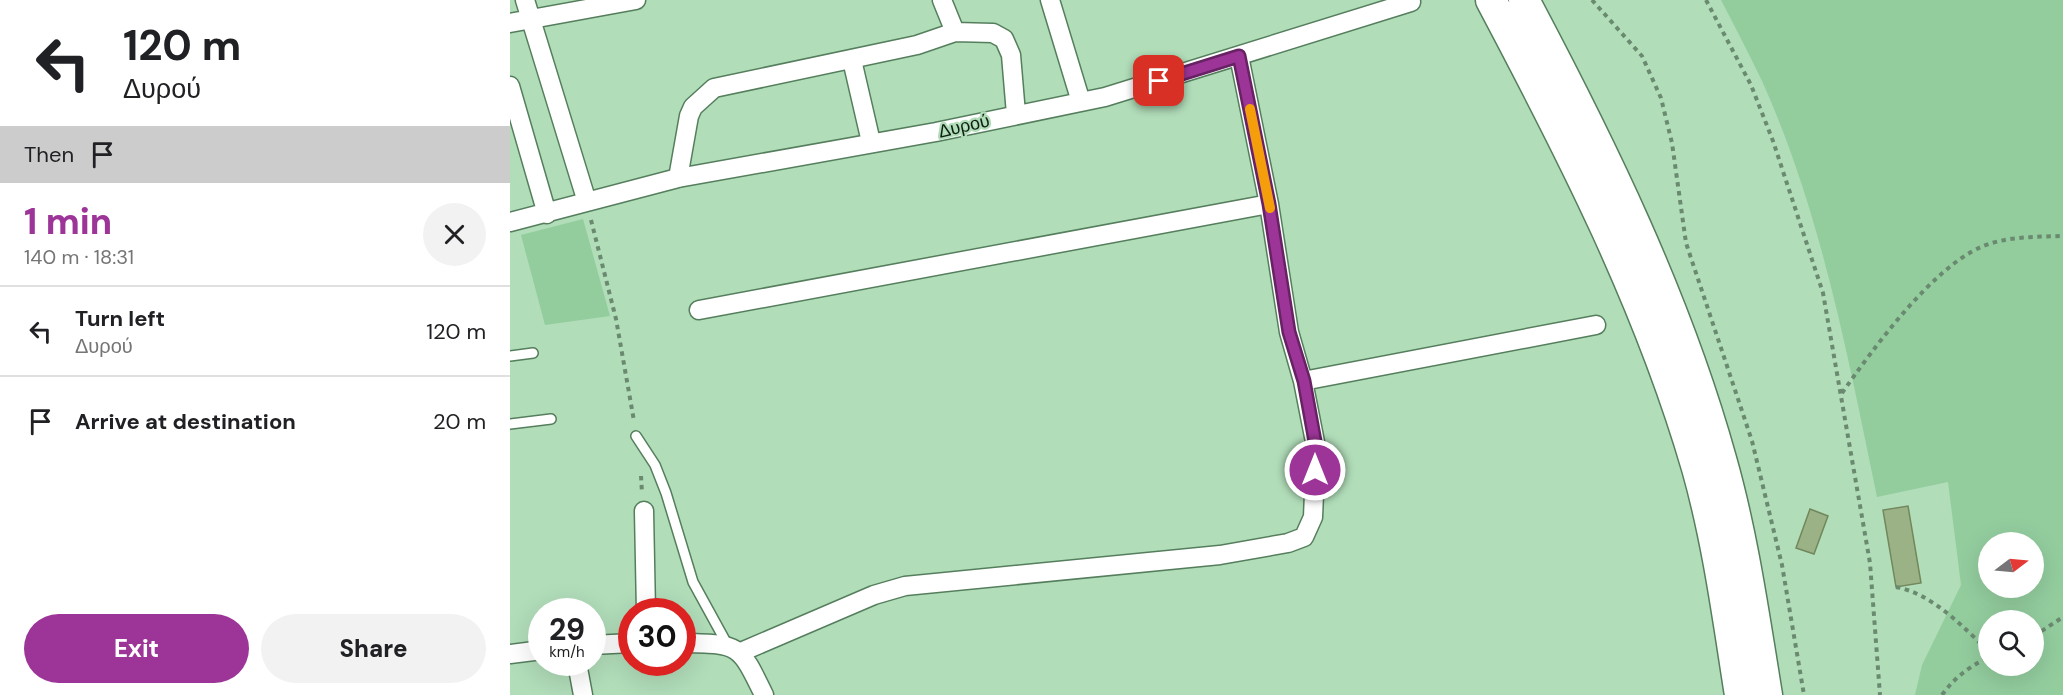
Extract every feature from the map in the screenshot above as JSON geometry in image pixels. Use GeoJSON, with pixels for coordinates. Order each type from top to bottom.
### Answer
{"type":"FeatureCollection","features":[{"type":"Feature","properties":{"kind":"highway"},"geometry":{"type":"LineString","coordinates":[[1491,0],[1582,175],[1613,241],[1670,387],[1697,468],[1719,558],[1740,695]]}},
{"type":"Feature","properties":{"kind":"highway"},"geometry":{"type":"LineString","coordinates":[[1524,0],[1605,157],[1667,298],[1699,385],[1722,460],[1745,556],[1767,695]]}},
{"type":"Feature","properties":{"kind":"street"},"geometry":{"type":"LineString","coordinates":[[525,0],[587,202]]}},
{"type":"Feature","properties":{"kind":"street"},"geometry":{"type":"LineString","coordinates":[[510,23],[636,0]]}},
{"type":"Feature","properties":{"kind":"street"},"geometry":{"type":"LineString","coordinates":[[942,0],[955,32]]}},
{"type":"Feature","properties":{"kind":"street"},"geometry":{"type":"LineString","coordinates":[[1050,0],[1081,102]]}},
{"type":"Feature","properties":{"kind":"street","name":"Δυρού"},"geometry":{"type":"LineString","coordinates":[[510,222],[678,178],[958,128],[1081,102],[1411,2]]}},
{"type":"Feature","properties":{"kind":"street"},"geometry":{"type":"LineString","coordinates":[[678,178],[689,116],[693,107],[714,88],[917,45],[955,32],[993,33],[1004,39],[1011,55],[1016,114]]}},
{"type":"Feature","properties":{"kind":"street"},"geometry":{"type":"LineString","coordinates":[[696,644],[734,648],[874,595],[905,586],[1220,555],[1288,543],[1304,537],[1313,517],[1316,447],[1304,381],[1289,332],[1269,204],[1239,56]]}},
{"type":"Feature","properties":{"kind":"street"},"geometry":{"type":"LineString","coordinates":[[852,60],[871,142]]}},
{"type":"Feature","properties":{"kind":"street"},"geometry":{"type":"LineString","coordinates":[[510,86],[547,214]]}},
{"type":"Feature","properties":{"kind":"street"},"geometry":{"type":"LineString","coordinates":[[699,309],[1269,204]]}},
{"type":"Feature","properties":{"kind":"street"},"geometry":{"type":"LineString","coordinates":[[1304,381],[1596,325]]}},
{"type":"Feature","properties":{"kind":"street"},"geometry":{"type":"LineString","coordinates":[[645,511],[646,598]]}},
{"type":"Feature","properties":{"kind":"street"},"geometry":{"type":"LineString","coordinates":[[734,648],[764,695]]}},
{"type":"Feature","properties":{"kind":"street"},"geometry":{"type":"LineString","coordinates":[[510,654],[528,652]]}},
{"type":"Feature","properties":{"kind":"street"},"geometry":{"type":"LineString","coordinates":[[579,676],[582,695]]}},
{"type":"Feature","properties":{"kind":"lane"},"geometry":{"type":"LineString","coordinates":[[510,356],[533,353]]}},
{"type":"Feature","properties":{"kind":"lane"},"geometry":{"type":"LineString","coordinates":[[510,424],[551,419]]}},
{"type":"Feature","properties":{"kind":"lane"},"geometry":{"type":"LineString","coordinates":[[636,436],[655,465],[666,493],[693,582],[734,648]]}},
{"type":"Feature","properties":{"kind":"path"},"geometry":{"type":"LineString","coordinates":[[1592,0],[1642,56],[1661,98],[1672,143],[1686,243],[1752,441],[1782,565],[1804,695]]}},
{"type":"Feature","properties":{"kind":"path"},"geometry":{"type":"LineString","coordinates":[[1706,0],[1751,85],[1773,141],[1823,292],[1870,563],[1880,695]]}},
{"type":"Feature","properties":{"kind":"path"},"geometry":{"type":"LineString","coordinates":[[587,202],[616,319],[636,436],[645,511]]}},
{"type":"Feature","properties":{"kind":"path"},"geometry":{"type":"LineString","coordinates":[[1841,394],[1881,336],[1944,273],[1980,248],[2011,239],[2063,236]]}},
{"type":"Feature","properties":{"kind":"path"},"geometry":{"type":"LineString","coordinates":[[1896,587],[1922,594],[1978,641]]}},
{"type":"Feature","properties":{"kind":"path"},"geometry":{"type":"LineString","coordinates":[[2044,629],[2063,617]]}},
{"type":"Feature","properties":{"kind":"path"},"geometry":{"type":"LineString","coordinates":[[1942,695],[1954,680],[1978,662]]}},
{"type":"Feature","properties":{"kind":"green space"},"geometry":{"type":"Polygon","coordinates":[[[1721,0],[2063,0],[2063,695],[1915,695],[1922,665],[1961,585],[1948,482],[1877,497],[1843,338],[1817,233],[1783,131],[1762,81],[1721,0]]]}},
{"type":"Feature","properties":{"kind":"green space"},"geometry":{"type":"Polygon","coordinates":[[[583,219],[610,316],[545,325],[521,235],[583,219]]]}},
{"type":"Feature","properties":{"kind":"building"},"geometry":{"type":"Polygon","coordinates":[[[1908,506],[1921,583],[1896,587],[1883,510],[1908,506]]]}},
{"type":"Feature","properties":{"kind":"building"},"geometry":{"type":"Polygon","coordinates":[[[1810,509],[1828,516],[1814,554],[1796,548],[1810,509]]]}},
{"type":"Feature","properties":{"kind":"slow traffic"},"geometry":{"type":"LineString","coordinates":[[1250,109],[1270,208]]}},
{"type":"Feature","properties":{"kind":"route"},"geometry":{"type":"LineString","coordinates":[[1159,81],[1239,56],[1269,204],[1289,332],[1304,381],[1316,447],[1315,470]]}}]}
